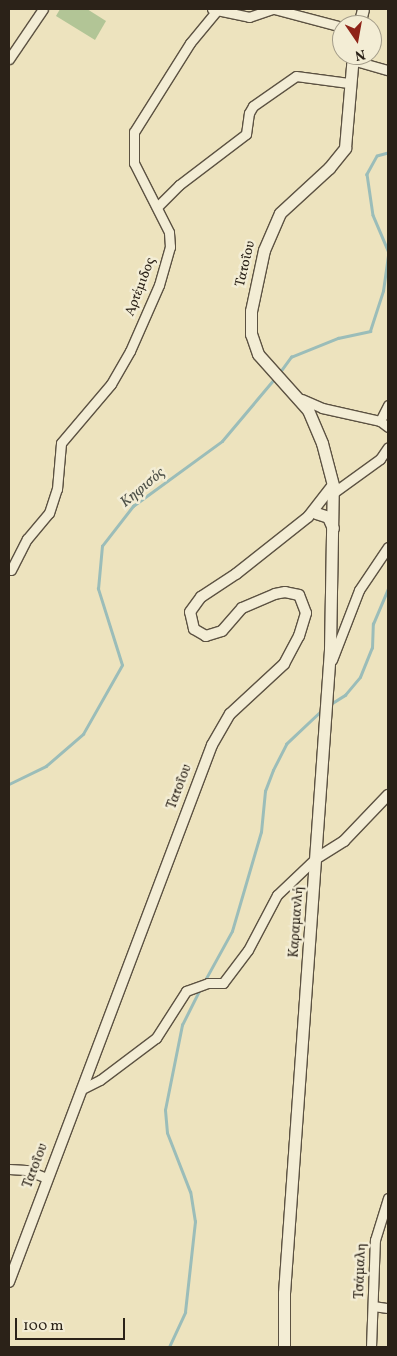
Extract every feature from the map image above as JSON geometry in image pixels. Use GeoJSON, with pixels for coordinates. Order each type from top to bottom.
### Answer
{"type":"FeatureCollection","features":[{"type":"Feature","properties":{"kind":"main road","name":"Τατοΐου"},"geometry":{"type":"LineString","coordinates":[[333,492],[322,443],[302,399],[267,366],[253,342],[250,320],[264,250],[280,213],[329,168],[345,148],[348,136],[351,65]]}},
{"type":"Feature","properties":{"kind":"main road","name":"Καραμανλή"},"geometry":{"type":"LineString","coordinates":[[284,1347],[284,1293],[317,858],[329,667],[334,529],[333,492]]}},
{"type":"Feature","properties":{"kind":"main road"},"geometry":{"type":"LineString","coordinates":[[316,513],[328,517],[334,529]]}},
{"type":"Feature","properties":{"kind":"street"},"geometry":{"type":"LineString","coordinates":[[9,59],[43,9]]}},
{"type":"Feature","properties":{"kind":"street"},"geometry":{"type":"LineString","coordinates":[[216,9],[249,17],[273,9],[332,24]]}},
{"type":"Feature","properties":{"kind":"street","name":"Αρτέμιδος"},"geometry":{"type":"LineString","coordinates":[[11,570],[27,539],[50,513],[57,489],[61,443],[112,384],[130,351],[158,285],[170,238],[157,206],[134,163],[134,132],[190,44],[216,9]]}},
{"type":"Feature","properties":{"kind":"street"},"geometry":{"type":"LineString","coordinates":[[374,65],[388,70]]}},
{"type":"Feature","properties":{"kind":"street"},"geometry":{"type":"LineString","coordinates":[[157,206],[179,185],[246,134],[249,113],[253,106],[296,76],[349,83]]}},
{"type":"Feature","properties":{"kind":"street"},"geometry":{"type":"LineString","coordinates":[[302,399],[322,408],[380,421],[388,427]]}},
{"type":"Feature","properties":{"kind":"street"},"geometry":{"type":"LineString","coordinates":[[380,421],[388,405]]}},
{"type":"Feature","properties":{"kind":"street"},"geometry":{"type":"LineString","coordinates":[[333,492],[380,459],[388,447]]}},
{"type":"Feature","properties":{"kind":"street","name":"Τατοΐου"},"geometry":{"type":"LineString","coordinates":[[302,520],[316,513],[333,492]]}},
{"type":"Feature","properties":{"kind":"street","name":"Τατοΐου"},"geometry":{"type":"LineString","coordinates":[[9,1282],[221,725],[284,664],[300,636],[306,613],[299,595],[284,592],[275,594],[242,608],[222,631],[206,636],[194,629],[190,612],[200,597],[236,574],[315,510],[333,492]]}},
{"type":"Feature","properties":{"kind":"street"},"geometry":{"type":"LineString","coordinates":[[329,667],[359,590],[388,547]]}},
{"type":"Feature","properties":{"kind":"street"},"geometry":{"type":"LineString","coordinates":[[82,1089],[100,1080],[156,1038],[186,991],[208,983],[223,983],[248,950],[277,895],[317,858],[344,841],[388,795]]}},
{"type":"Feature","properties":{"kind":"street"},"geometry":{"type":"LineString","coordinates":[[9,1169],[26,1170],[47,1178]]}},
{"type":"Feature","properties":{"kind":"street","name":"Τσάμαλη"},"geometry":{"type":"LineString","coordinates":[[371,1347],[375,1240],[388,1198]]}},
{"type":"Feature","properties":{"kind":"street"},"geometry":{"type":"LineString","coordinates":[[373,1306],[388,1308]]}},
{"type":"Feature","properties":{"kind":"green space"},"geometry":{"type":"Polygon","coordinates":[[[60,9],[87,9],[106,21],[95,40],[56,16],[60,9]]]}},
{"type":"Feature","properties":{"kind":"waterway","name":"Κηφισός"},"geometry":{"type":"LineString","coordinates":[[388,153],[377,156],[367,174],[373,215],[388,251]]}},
{"type":"Feature","properties":{"kind":"waterway","name":"Κηφισός"},"geometry":{"type":"LineString","coordinates":[[280,372],[291,357],[338,338],[370,331],[383,291],[388,255]]}},
{"type":"Feature","properties":{"kind":"waterway","name":"Κηφισός"},"geometry":{"type":"LineString","coordinates":[[9,784],[46,766],[83,734],[122,665],[98,589],[102,546],[133,506],[222,441],[275,378]]}},
{"type":"Feature","properties":{"kind":"waterway"},"geometry":{"type":"LineString","coordinates":[[329,705],[345,695],[360,677],[372,648],[373,624],[388,589]]}},
{"type":"Feature","properties":{"kind":"waterway"},"geometry":{"type":"LineString","coordinates":[[204,982],[232,931],[261,832],[265,791],[273,770],[286,744],[322,710]]}},
{"type":"Feature","properties":{"kind":"waterway"},"geometry":{"type":"LineString","coordinates":[[169,1347],[185,1312],[195,1222],[190,1192],[167,1133],[165,1110],[182,1025],[200,989]]}}]}
